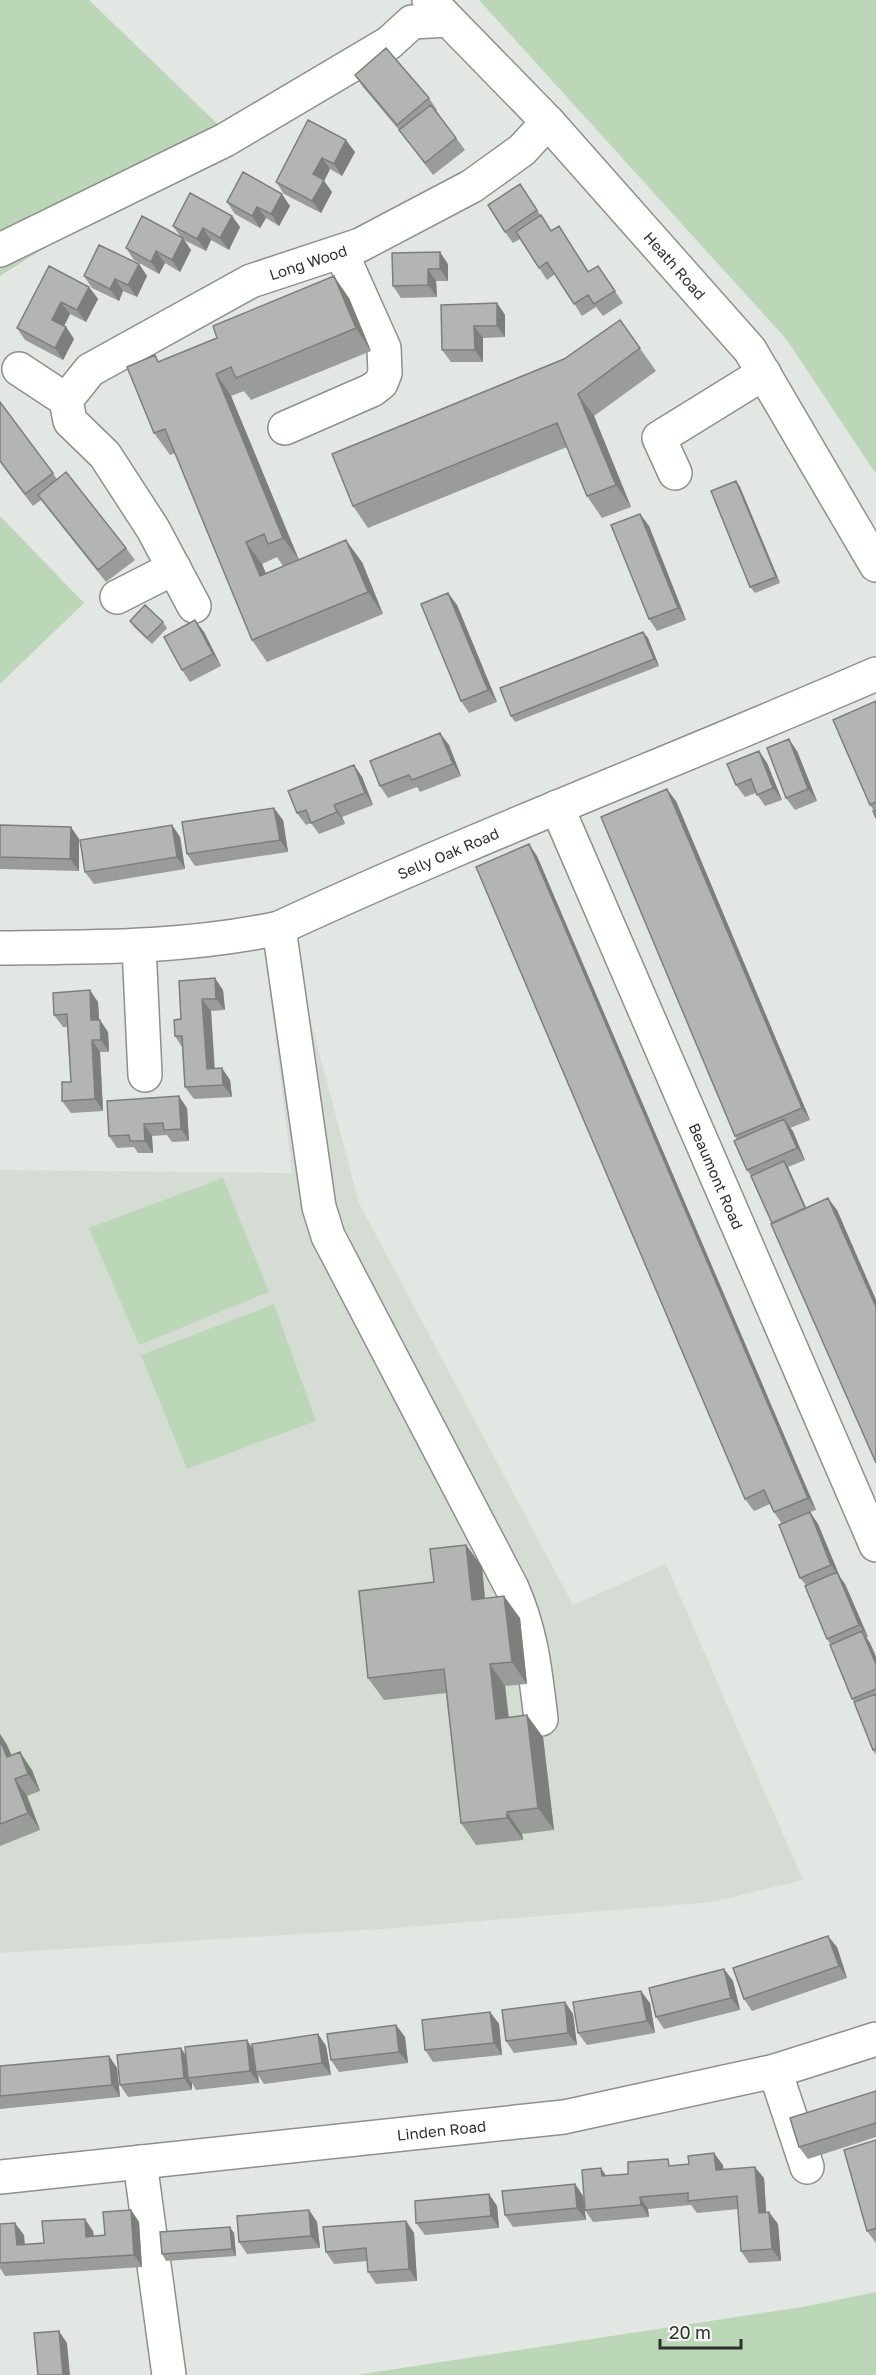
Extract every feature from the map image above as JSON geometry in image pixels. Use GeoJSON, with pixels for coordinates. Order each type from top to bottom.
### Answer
{"type":"FeatureCollection","features":[{"type":"Feature","properties":{"kind":"main road","name":"Heath Road"},"geometry":{"type":"LineString","coordinates":[[438,10],[548,122],[750,350],[876,565]]}},
{"type":"Feature","properties":{"kind":"main road"},"geometry":{"type":"LineString","coordinates":[[0,250],[225,140],[389,43],[412,22],[438,10]]}},
{"type":"Feature","properties":{"kind":"main road","name":"Long Wood"},"geometry":{"type":"LineString","coordinates":[[66,400],[90,370],[251,281],[360,245],[472,186],[522,150],[548,122]]}},
{"type":"Feature","properties":{"kind":"main road"},"geometry":{"type":"LineString","coordinates":[[285,428],[372,390],[381,382],[385,372],[384,348],[341,252]]}},
{"type":"Feature","properties":{"kind":"main road"},"geometry":{"type":"LineString","coordinates":[[19,369],[66,400],[70,421],[105,455],[153,529],[194,606]]}},
{"type":"Feature","properties":{"kind":"main road"},"geometry":{"type":"LineString","coordinates":[[675,473],[659,438],[764,373]]}},
{"type":"Feature","properties":{"kind":"main road"},"geometry":{"type":"LineString","coordinates":[[117,597],[174,568]]}},
{"type":"Feature","properties":{"kind":"main road","name":"Selly Oak Road"},"geometry":{"type":"LineString","coordinates":[[0,948],[139,946],[249,935],[279,928],[557,807],[876,674]]}},
{"type":"Feature","properties":{"kind":"main road","name":"Beaumont Road"},"geometry":{"type":"LineString","coordinates":[[557,807],[876,1545]]}},
{"type":"Feature","properties":{"kind":"main road"},"geometry":{"type":"LineString","coordinates":[[279,928],[319,1207],[328,1236],[525,1616],[532,1648],[541,1719]]}},
{"type":"Feature","properties":{"kind":"main road"},"geometry":{"type":"LineString","coordinates":[[139,946],[145,1075]]}},
{"type":"Feature","properties":{"kind":"main road","name":"Linden Road"},"geometry":{"type":"LineString","coordinates":[[0,2177],[564,2117],[775,2071],[876,2039]]}},
{"type":"Feature","properties":{"kind":"main road"},"geometry":{"type":"LineString","coordinates":[[775,2071],[807,2168]]}},
{"type":"Feature","properties":{"kind":"main road"},"geometry":{"type":"LineString","coordinates":[[140,2162],[169,2375]]}},
{"type":"Feature","properties":{"kind":"shaded area"},"geometry":{"type":"Polygon","coordinates":[[[264,943],[290,943],[359,1203],[573,1605],[666,1564],[803,1880],[712,1902],[381,1929],[0,1953],[0,1170],[292,1173],[264,943]]]}},
{"type":"Feature","properties":{"kind":"green space"},"geometry":{"type":"Polygon","coordinates":[[[0,0],[89,0],[227,133],[0,276],[0,0]]]}},
{"type":"Feature","properties":{"kind":"green space"},"geometry":{"type":"Polygon","coordinates":[[[479,0],[876,0],[876,474],[787,340],[479,0]]]}},
{"type":"Feature","properties":{"kind":"green space"},"geometry":{"type":"Polygon","coordinates":[[[0,516],[84,603],[0,684],[0,516]]]}},
{"type":"Feature","properties":{"kind":"green space"},"geometry":{"type":"Polygon","coordinates":[[[223,1178],[269,1292],[139,1345],[89,1228],[223,1178]]]}},
{"type":"Feature","properties":{"kind":"green space"},"geometry":{"type":"Polygon","coordinates":[[[274,1304],[316,1421],[187,1469],[141,1355],[274,1304]]]}},
{"type":"Feature","properties":{"kind":"green space"},"geometry":{"type":"Polygon","coordinates":[[[876,2292],[876,2375],[356,2375],[802,2307],[876,2292]]]}},
{"type":"Feature","properties":{"kind":"building"},"geometry":{"type":"Polygon","coordinates":[[[386,48],[429,98],[397,125],[355,75],[386,48]]]}},
{"type":"Feature","properties":{"kind":"building"},"geometry":{"type":"Polygon","coordinates":[[[431,105],[456,138],[425,163],[399,130],[431,105]]]}},
{"type":"Feature","properties":{"kind":"building"},"geometry":{"type":"Polygon","coordinates":[[[308,120],[346,140],[334,164],[322,158],[313,174],[324,180],[312,201],[276,182],[308,120]]]}},
{"type":"Feature","properties":{"kind":"building"},"geometry":{"type":"Polygon","coordinates":[[[243,172],[282,194],[271,214],[257,207],[252,216],[227,202],[243,172]]]}},
{"type":"Feature","properties":{"kind":"building"},"geometry":{"type":"Polygon","coordinates":[[[520,184],[537,210],[505,232],[488,205],[520,184]]]}},
{"type":"Feature","properties":{"kind":"building"},"geometry":{"type":"Polygon","coordinates":[[[190,193],[232,216],[220,238],[203,228],[197,239],[173,226],[190,193]]]}},
{"type":"Feature","properties":{"kind":"building"},"geometry":{"type":"Polygon","coordinates":[[[541,215],[551,231],[559,226],[588,272],[598,266],[615,291],[594,304],[588,295],[574,304],[547,262],[539,268],[516,232],[541,215]]]}},
{"type":"Feature","properties":{"kind":"building"},"geometry":{"type":"Polygon","coordinates":[[[142,216],[183,238],[172,260],[156,251],[151,262],[126,248],[142,216]]]}},
{"type":"Feature","properties":{"kind":"building"},"geometry":{"type":"Polygon","coordinates":[[[99,245],[139,264],[128,285],[115,279],[110,289],[84,276],[99,245]]]}},
{"type":"Feature","properties":{"kind":"building"},"geometry":{"type":"Polygon","coordinates":[[[440,252],[440,269],[428,269],[428,285],[393,286],[392,253],[440,252]]]}},
{"type":"Feature","properties":{"kind":"building"},"geometry":{"type":"Polygon","coordinates":[[[49,266],[89,287],[77,310],[61,302],[52,320],[66,327],[55,348],[17,328],[49,266]]]}},
{"type":"Feature","properties":{"kind":"building"},"geometry":{"type":"Polygon","coordinates":[[[334,276],[356,328],[236,378],[231,367],[216,374],[283,538],[268,544],[264,534],[246,542],[260,576],[346,540],[368,592],[252,640],[165,429],[154,433],[127,367],[155,355],[158,362],[217,338],[213,326],[334,276]]]}},
{"type":"Feature","properties":{"kind":"building"},"geometry":{"type":"Polygon","coordinates":[[[497,303],[497,326],[474,326],[475,350],[442,350],[441,305],[497,303]]]}},
{"type":"Feature","properties":{"kind":"building"},"geometry":{"type":"Polygon","coordinates":[[[620,320],[640,348],[578,394],[616,485],[587,496],[557,423],[353,506],[332,454],[564,359],[620,320]]]}},
{"type":"Feature","properties":{"kind":"building"},"geometry":{"type":"Polygon","coordinates":[[[0,402],[53,473],[25,494],[0,461],[0,402]]]}},
{"type":"Feature","properties":{"kind":"building"},"geometry":{"type":"Polygon","coordinates":[[[66,472],[126,548],[98,570],[38,495],[66,472]]]}},
{"type":"Feature","properties":{"kind":"building"},"geometry":{"type":"Polygon","coordinates":[[[736,481],[776,577],[750,587],[711,491],[736,481]]]}},
{"type":"Feature","properties":{"kind":"building"},"geometry":{"type":"Polygon","coordinates":[[[640,514],[678,608],[649,619],[611,525],[640,514]]]}},
{"type":"Feature","properties":{"kind":"building"},"geometry":{"type":"Polygon","coordinates":[[[448,593],[488,690],[461,701],[421,604],[448,593]]]}},
{"type":"Feature","properties":{"kind":"building"},"geometry":{"type":"Polygon","coordinates":[[[145,605],[163,622],[147,638],[130,621],[145,605]]]}},
{"type":"Feature","properties":{"kind":"building"},"geometry":{"type":"Polygon","coordinates":[[[195,620],[213,654],[182,670],[164,637],[195,620]]]}},
{"type":"Feature","properties":{"kind":"building"},"geometry":{"type":"Polygon","coordinates":[[[643,632],[654,659],[511,716],[500,688],[643,632]]]}},
{"type":"Feature","properties":{"kind":"building"},"geometry":{"type":"Polygon","coordinates":[[[876,701],[876,802],[870,805],[833,720],[876,701]]]}},
{"type":"Feature","properties":{"kind":"building"},"geometry":{"type":"Polygon","coordinates":[[[440,733],[453,764],[412,780],[409,775],[380,786],[370,761],[440,733]]]}},
{"type":"Feature","properties":{"kind":"building"},"geometry":{"type":"Polygon","coordinates":[[[789,739],[808,789],[786,798],[767,748],[789,739]]]}},
{"type":"Feature","properties":{"kind":"building"},"geometry":{"type":"Polygon","coordinates":[[[759,751],[773,788],[757,795],[751,779],[736,785],[727,764],[759,751]]]}},
{"type":"Feature","properties":{"kind":"building"},"geometry":{"type":"Polygon","coordinates":[[[354,765],[365,793],[334,805],[337,812],[311,823],[306,810],[297,813],[288,791],[354,765]]]}},
{"type":"Feature","properties":{"kind":"building"},"geometry":{"type":"Polygon","coordinates":[[[667,789],[802,1108],[735,1136],[601,817],[667,789]]]}},
{"type":"Feature","properties":{"kind":"building"},"geometry":{"type":"Polygon","coordinates":[[[274,808],[280,840],[187,854],[182,822],[274,808]]]}},
{"type":"Feature","properties":{"kind":"building"},"geometry":{"type":"Polygon","coordinates":[[[0,825],[71,827],[70,859],[0,857],[0,825]]]}},
{"type":"Feature","properties":{"kind":"building"},"geometry":{"type":"Polygon","coordinates":[[[172,825],[177,857],[85,872],[80,840],[172,825]]]}},
{"type":"Feature","properties":{"kind":"building"},"geometry":{"type":"Polygon","coordinates":[[[529,844],[808,1498],[774,1512],[764,1490],[745,1499],[476,867],[529,844]]]}},
{"type":"Feature","properties":{"kind":"building"},"geometry":{"type":"Polygon","coordinates":[[[215,978],[216,999],[202,999],[207,1069],[222,1068],[223,1085],[185,1087],[182,1036],[175,1036],[174,1020],[181,1019],[179,981],[215,978]]]}},
{"type":"Feature","properties":{"kind":"building"},"geometry":{"type":"Polygon","coordinates":[[[90,990],[91,1020],[100,1020],[101,1040],[92,1040],[95,1099],[62,1101],[62,1082],[71,1082],[67,1014],[54,1015],[53,993],[90,990]]]}},
{"type":"Feature","properties":{"kind":"building"},"geometry":{"type":"Polygon","coordinates":[[[179,1096],[181,1129],[164,1130],[163,1123],[144,1124],[145,1141],[130,1141],[129,1135],[109,1136],[107,1101],[179,1096]]]}},
{"type":"Feature","properties":{"kind":"building"},"geometry":{"type":"Polygon","coordinates":[[[784,1119],[797,1148],[747,1170],[734,1141],[784,1119]]]}},
{"type":"Feature","properties":{"kind":"building"},"geometry":{"type":"Polygon","coordinates":[[[784,1161],[805,1208],[772,1223],[751,1176],[784,1161]]]}},
{"type":"Feature","properties":{"kind":"building"},"geometry":{"type":"Polygon","coordinates":[[[828,1198],[876,1307],[876,1463],[771,1224],[828,1198]]]}},
{"type":"Feature","properties":{"kind":"building"},"geometry":{"type":"Polygon","coordinates":[[[810,1512],[831,1565],[800,1578],[779,1525],[810,1512]]]}},
{"type":"Feature","properties":{"kind":"building"},"geometry":{"type":"Polygon","coordinates":[[[466,1545],[472,1600],[504,1596],[512,1662],[490,1664],[496,1719],[527,1715],[538,1808],[507,1812],[507,1818],[461,1823],[444,1669],[368,1678],[359,1591],[434,1582],[430,1549],[466,1545]]]}},
{"type":"Feature","properties":{"kind":"building"},"geometry":{"type":"Polygon","coordinates":[[[837,1572],[859,1625],[827,1639],[805,1586],[837,1572]]]}},
{"type":"Feature","properties":{"kind":"building"},"geometry":{"type":"Polygon","coordinates":[[[862,1631],[876,1664],[876,1689],[852,1699],[830,1645],[862,1631]]]}},
{"type":"Feature","properties":{"kind":"building"},"geometry":{"type":"Polygon","coordinates":[[[876,1694],[876,1749],[873,1750],[854,1702],[876,1694]]]}},
{"type":"Feature","properties":{"kind":"building"},"geometry":{"type":"Polygon","coordinates":[[[0,1740],[7,1757],[20,1752],[28,1774],[15,1779],[28,1813],[0,1824],[0,1740]]]}},
{"type":"Feature","properties":{"kind":"building"},"geometry":{"type":"Polygon","coordinates":[[[828,1936],[839,1966],[744,1999],[733,1968],[828,1936]]]}},
{"type":"Feature","properties":{"kind":"building"},"geometry":{"type":"Polygon","coordinates":[[[724,1969],[731,1998],[656,2017],[649,1988],[724,1969]]]}},
{"type":"Feature","properties":{"kind":"building"},"geometry":{"type":"Polygon","coordinates":[[[641,1991],[647,2021],[578,2033],[573,2002],[641,1991]]]}},
{"type":"Feature","properties":{"kind":"building"},"geometry":{"type":"Polygon","coordinates":[[[565,2002],[568,2033],[506,2041],[502,2010],[565,2002]]]}},
{"type":"Feature","properties":{"kind":"building"},"geometry":{"type":"Polygon","coordinates":[[[490,2012],[494,2043],[425,2050],[422,2020],[490,2012]]]}},
{"type":"Feature","properties":{"kind":"building"},"geometry":{"type":"Polygon","coordinates":[[[396,2025],[399,2052],[331,2060],[327,2034],[396,2025]]]}},
{"type":"Feature","properties":{"kind":"building"},"geometry":{"type":"Polygon","coordinates":[[[318,2034],[322,2063],[256,2072],[252,2044],[318,2034]]]}},
{"type":"Feature","properties":{"kind":"building"},"geometry":{"type":"Polygon","coordinates":[[[247,2040],[250,2071],[188,2078],[185,2047],[247,2040]]]}},
{"type":"Feature","properties":{"kind":"building"},"geometry":{"type":"Polygon","coordinates":[[[181,2048],[184,2078],[120,2085],[117,2055],[181,2048]]]}},
{"type":"Feature","properties":{"kind":"building"},"geometry":{"type":"Polygon","coordinates":[[[109,2056],[112,2085],[0,2096],[0,2066],[109,2056]]]}},
{"type":"Feature","properties":{"kind":"building"},"geometry":{"type":"Polygon","coordinates":[[[876,2091],[876,2123],[799,2147],[790,2118],[876,2091]]]}},
{"type":"Feature","properties":{"kind":"building"},"geometry":{"type":"Polygon","coordinates":[[[876,2140],[876,2228],[867,2231],[844,2150],[876,2140]]]}},
{"type":"Feature","properties":{"kind":"building"},"geometry":{"type":"Polygon","coordinates":[[[714,2153],[716,2170],[755,2167],[759,2213],[769,2212],[772,2249],[741,2251],[737,2196],[688,2201],[688,2193],[640,2197],[641,2205],[585,2210],[582,2170],[601,2168],[602,2176],[628,2174],[628,2162],[668,2159],[669,2166],[689,2164],[688,2156],[714,2153]]]}},
{"type":"Feature","properties":{"kind":"building"},"geometry":{"type":"Polygon","coordinates":[[[575,2184],[577,2208],[505,2215],[502,2191],[575,2184]]]}},
{"type":"Feature","properties":{"kind":"building"},"geometry":{"type":"Polygon","coordinates":[[[489,2194],[491,2216],[416,2223],[415,2201],[489,2194]]]}},
{"type":"Feature","properties":{"kind":"building"},"geometry":{"type":"Polygon","coordinates":[[[131,2210],[134,2255],[0,2263],[0,2224],[15,2223],[17,2245],[44,2243],[42,2221],[85,2219],[86,2237],[105,2235],[103,2212],[131,2210]]]}},
{"type":"Feature","properties":{"kind":"building"},"geometry":{"type":"Polygon","coordinates":[[[309,2210],[311,2236],[239,2242],[237,2216],[309,2210]]]}},
{"type":"Feature","properties":{"kind":"building"},"geometry":{"type":"Polygon","coordinates":[[[406,2221],[409,2269],[368,2272],[366,2248],[326,2252],[323,2227],[406,2221]]]}},
{"type":"Feature","properties":{"kind":"building"},"geometry":{"type":"Polygon","coordinates":[[[230,2227],[232,2249],[162,2254],[160,2232],[230,2227]]]}},
{"type":"Feature","properties":{"kind":"building"},"geometry":{"type":"Polygon","coordinates":[[[59,2331],[63,2375],[38,2375],[34,2333],[59,2331]]]}}]}
